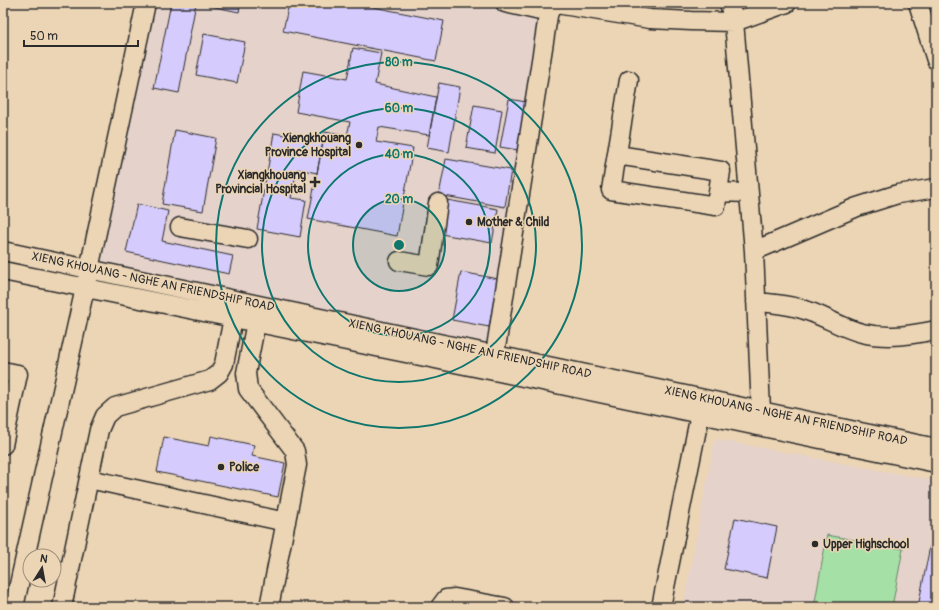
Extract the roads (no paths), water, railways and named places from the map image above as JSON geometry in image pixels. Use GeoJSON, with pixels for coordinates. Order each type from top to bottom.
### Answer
{"type":"FeatureCollection","features":[{"type":"Feature","properties":{"kind":"street"},"geometry":{"type":"LineString","coordinates":[[14,607],[86,288],[146,3]]}},
{"type":"Feature","properties":{"kind":"street"},"geometry":{"type":"LineString","coordinates":[[505,3],[549,13]]}},
{"type":"Feature","properties":{"kind":"street"},"geometry":{"type":"LineString","coordinates":[[495,354],[550,3],[650,18],[734,22],[787,3]]}},
{"type":"Feature","properties":{"kind":"street"},"geometry":{"type":"LineString","coordinates":[[729,3],[734,22],[754,251],[761,411]]}},
{"type":"Feature","properties":{"kind":"street"},"geometry":{"type":"LineString","coordinates":[[918,3],[936,60]]}},
{"type":"Feature","properties":{"kind":"street"},"geometry":{"type":"LineString","coordinates":[[617,155],[721,171],[716,206],[611,190],[629,80]]}},
{"type":"Feature","properties":{"kind":"street"},"geometry":{"type":"LineString","coordinates":[[754,251],[857,207],[898,194],[936,188]]}},
{"type":"Feature","properties":{"kind":"street"},"geometry":{"type":"LineString","coordinates":[[718,192],[749,193]]}},
{"type":"Feature","properties":{"kind":"street"},"geometry":{"type":"LineString","coordinates":[[399,261],[429,266],[438,203]]}},
{"type":"Feature","properties":{"kind":"street"},"geometry":{"type":"LineString","coordinates":[[180,227],[248,240]]}},
{"type":"Feature","properties":{"kind":"street","name":"XIENG KHOUANG - NGHE AN FRIENDSHIP ROAD"},"geometry":{"type":"LineString","coordinates":[[3,251],[936,448]]}},
{"type":"Feature","properties":{"kind":"street","name":"XIENG KHOUANG - NGHE AN FRIENDSHIP ROAD"},"geometry":{"type":"LineString","coordinates":[[3,271],[936,463]]}},
{"type":"Feature","properties":{"kind":"street"},"geometry":{"type":"LineString","coordinates":[[756,302],[778,304],[803,309],[862,333],[880,336],[902,336],[936,330]]}},
{"type":"Feature","properties":{"kind":"street"},"geometry":{"type":"LineString","coordinates":[[62,607],[99,430],[105,416],[115,407],[210,380],[219,373],[224,364],[233,318]]}},
{"type":"Feature","properties":{"kind":"street"},"geometry":{"type":"LineString","coordinates":[[256,322],[246,374],[248,389],[295,451],[297,465],[269,607]]}},
{"type":"Feature","properties":{"kind":"street"},"geometry":{"type":"LineString","coordinates":[[3,371],[18,374],[3,445]]}},
{"type":"Feature","properties":{"kind":"street"},"geometry":{"type":"LineString","coordinates":[[661,607],[700,414]]}},
{"type":"Feature","properties":{"kind":"street"},"geometry":{"type":"LineString","coordinates":[[89,479],[286,522]]}},
{"type":"Feature","properties":{"kind":"street"},"geometry":{"type":"LineString","coordinates":[[440,607],[446,599],[455,598],[505,607]]}},
{"type":"Feature","properties":{"kind":"place","name":"Xiengkhouang Province Hospital"},"geometry":{"type":"Point","coordinates":[359,145]}},
{"type":"Feature","properties":{"kind":"place","name":"Xiangkhouang Provincial Hospital"},"geometry":{"type":"Point","coordinates":[315,182]}},
{"type":"Feature","properties":{"kind":"place","name":"Mother & Child"},"geometry":{"type":"Point","coordinates":[469,222]}},
{"type":"Feature","properties":{"kind":"place","name":"Police"},"geometry":{"type":"Point","coordinates":[221,467]}},
{"type":"Feature","properties":{"kind":"place","name":"Upper Highschool"},"geometry":{"type":"Point","coordinates":[815,544]}}]}
